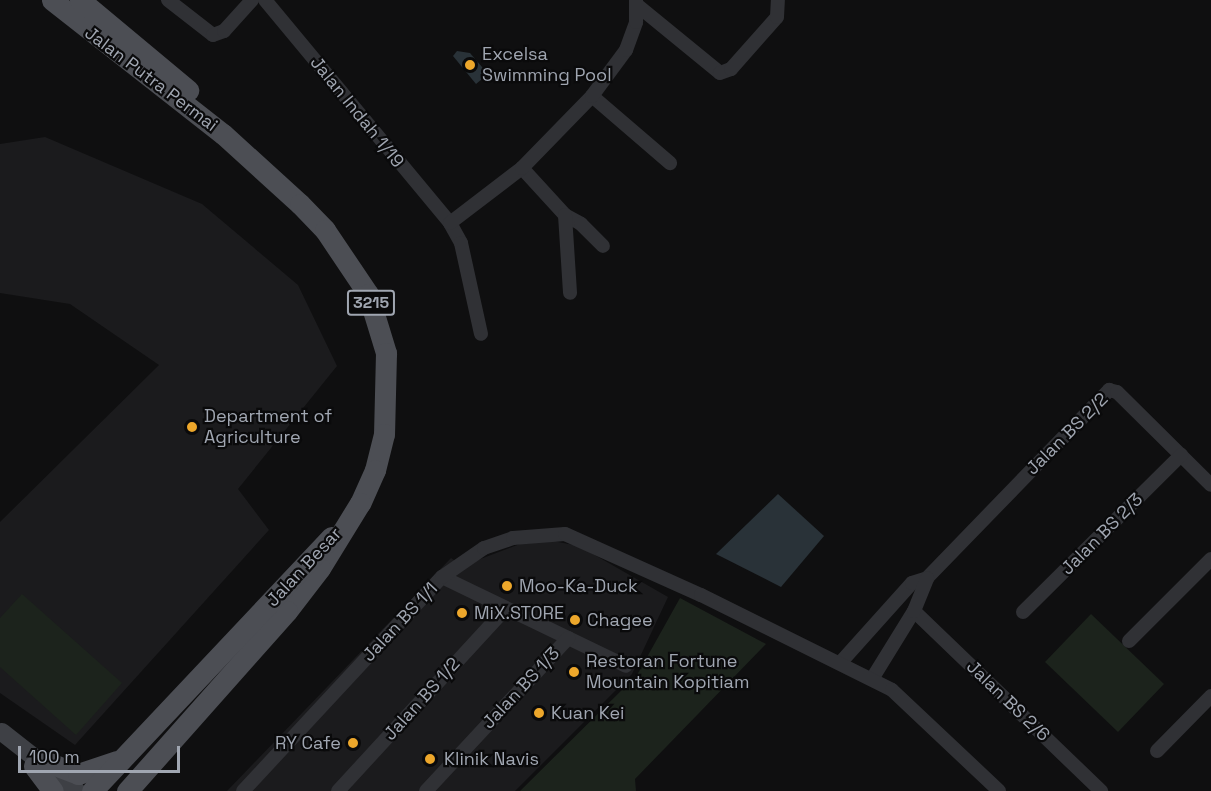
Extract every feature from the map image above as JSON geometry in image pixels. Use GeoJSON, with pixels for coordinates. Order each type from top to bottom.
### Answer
{"type":"FeatureCollection","features":[{"type":"Feature","properties":{"kind":"main road","name":"Jalan Putra Permai"},"geometry":{"type":"LineString","coordinates":[[52,0],[224,134],[325,230],[368,294],[386,353],[384,434],[367,490],[349,520]]}},
{"type":"Feature","properties":{"kind":"main road","name":"Jalan Putra Permai"},"geometry":{"type":"LineString","coordinates":[[80,0],[199,100],[224,134]]}},
{"type":"Feature","properties":{"kind":"main road","name":"Jalan Besar"},"geometry":{"type":"LineString","coordinates":[[92,791],[309,558],[349,520]]}},
{"type":"Feature","properties":{"kind":"main road","name":"Jalan Besar"},"geometry":{"type":"LineString","coordinates":[[134,787],[287,611],[320,568],[349,520]]}},
{"type":"Feature","properties":{"kind":"main road"},"geometry":{"type":"LineString","coordinates":[[37,763],[78,774],[100,770],[127,756]]}},
{"type":"Feature","properties":{"kind":"main road"},"geometry":{"type":"LineString","coordinates":[[37,763],[53,791]]}},
{"type":"Feature","properties":{"kind":"street"},"geometry":{"type":"LineString","coordinates":[[168,0],[208,34],[224,30],[252,0]]}},
{"type":"Feature","properties":{"kind":"street","name":"Jalan Indah 1/19"},"geometry":{"type":"LineString","coordinates":[[265,0],[450,223],[461,243],[482,334]]}},
{"type":"Feature","properties":{"kind":"street"},"geometry":{"type":"LineString","coordinates":[[636,3],[709,68],[726,72],[777,17],[778,0]]}},
{"type":"Feature","properties":{"kind":"street"},"geometry":{"type":"LineString","coordinates":[[450,223],[522,168],[592,96],[626,50],[636,22],[636,3]]}},
{"type":"Feature","properties":{"kind":"street"},"geometry":{"type":"LineString","coordinates":[[636,22],[671,35]]}},
{"type":"Feature","properties":{"kind":"street"},"geometry":{"type":"LineString","coordinates":[[592,96],[670,163]]}},
{"type":"Feature","properties":{"kind":"street"},"geometry":{"type":"LineString","coordinates":[[522,168],[565,215],[581,224],[603,246]]}},
{"type":"Feature","properties":{"kind":"street"},"geometry":{"type":"LineString","coordinates":[[565,215],[570,293]]}},
{"type":"Feature","properties":{"kind":"street","name":"Jalan BS 2/2"},"geometry":{"type":"LineString","coordinates":[[927,578],[1108,390],[1117,392],[1211,485]]}},
{"type":"Feature","properties":{"kind":"street","name":"Jalan BS 2/3"},"geometry":{"type":"LineString","coordinates":[[1023,612],[1181,455]]}},
{"type":"Feature","properties":{"kind":"street"},"geometry":{"type":"LineString","coordinates":[[442,577],[484,548],[513,538],[565,534],[841,662],[899,694],[999,791]]}},
{"type":"Feature","properties":{"kind":"street"},"geometry":{"type":"LineString","coordinates":[[1129,641],[1211,559]]}},
{"type":"Feature","properties":{"kind":"street","name":"Jalan BS 1/1"},"geometry":{"type":"LineString","coordinates":[[243,791],[442,577],[626,666]]}},
{"type":"Feature","properties":{"kind":"street"},"geometry":{"type":"LineString","coordinates":[[841,662],[912,583],[927,578],[925,590],[914,611],[872,679]]}},
{"type":"Feature","properties":{"kind":"street","name":"Jalan BS 1/2"},"geometry":{"type":"LineString","coordinates":[[338,791],[506,608]]}},
{"type":"Feature","properties":{"kind":"street","name":"Jalan BS 2/6"},"geometry":{"type":"LineString","coordinates":[[914,611],[1101,791]]}},
{"type":"Feature","properties":{"kind":"street","name":"Jalan BS 1/3"},"geometry":{"type":"LineString","coordinates":[[426,791],[568,638]]}},
{"type":"Feature","properties":{"kind":"street"},"geometry":{"type":"LineString","coordinates":[[1157,751],[1211,696]]}},
{"type":"Feature","properties":{"kind":"street"},"geometry":{"type":"LineString","coordinates":[[1,731],[37,763],[77,791]]}},
{"type":"Feature","properties":{"kind":"street"},"geometry":{"type":"LineString","coordinates":[[37,763],[61,791]]}},
{"type":"Feature","properties":{"kind":"shaded area","name":"Excelsa Swimming Pool"},"geometry":{"type":"Polygon","coordinates":[[[457,51],[470,53],[488,74],[476,84],[453,56],[457,51]]]}},
{"type":"Feature","properties":{"kind":"shaded area","name":"Department of Agriculture"},"geometry":{"type":"Polygon","coordinates":[[[45,137],[202,204],[298,285],[337,366],[238,489],[269,530],[75,745],[0,693],[0,522],[159,365],[70,304],[0,293],[0,144],[45,137]]]}},
{"type":"Feature","properties":{"kind":"shaded area"},"geometry":{"type":"Polygon","coordinates":[[[778,494],[824,536],[781,587],[716,554],[778,494]]]}},
{"type":"Feature","properties":{"kind":"shaded area"},"geometry":{"type":"Polygon","coordinates":[[[553,541],[579,546],[668,597],[632,674],[515,791],[227,791],[451,558],[462,566],[520,544],[553,541]]]}},
{"type":"Feature","properties":{"kind":"shaded area"},"geometry":{"type":"Polygon","coordinates":[[[22,594],[122,683],[76,735],[0,667],[0,618],[22,594]]]}},
{"type":"Feature","properties":{"kind":"shaded area"},"geometry":{"type":"Polygon","coordinates":[[[680,598],[766,644],[635,779],[636,791],[520,791],[637,675],[680,598]]]}},
{"type":"Feature","properties":{"kind":"shaded area"},"geometry":{"type":"Polygon","coordinates":[[[1091,614],[1164,684],[1118,732],[1045,662],[1091,614]]]}},
{"type":"Feature","properties":{"kind":"place","name":"Excelsa Swimming Pool"},"geometry":{"type":"Point","coordinates":[470,65]}},
{"type":"Feature","properties":{"kind":"place","name":"Department of Agriculture"},"geometry":{"type":"Point","coordinates":[192,427]}},
{"type":"Feature","properties":{"kind":"place","name":"Moo-Ka-Duck"},"geometry":{"type":"Point","coordinates":[507,586]}},
{"type":"Feature","properties":{"kind":"place","name":"MiX.STORE"},"geometry":{"type":"Point","coordinates":[462,613]}},
{"type":"Feature","properties":{"kind":"place","name":"Chagee"},"geometry":{"type":"Point","coordinates":[575,620]}},
{"type":"Feature","properties":{"kind":"place","name":"Restoran Fortune Mountain Kopitiam"},"geometry":{"type":"Point","coordinates":[574,672]}},
{"type":"Feature","properties":{"kind":"place","name":"Kuan Kei"},"geometry":{"type":"Point","coordinates":[539,713]}},
{"type":"Feature","properties":{"kind":"place","name":"RY Cafe"},"geometry":{"type":"Point","coordinates":[353,743]}},
{"type":"Feature","properties":{"kind":"place","name":"Klinik Navis"},"geometry":{"type":"Point","coordinates":[430,759]}}]}
